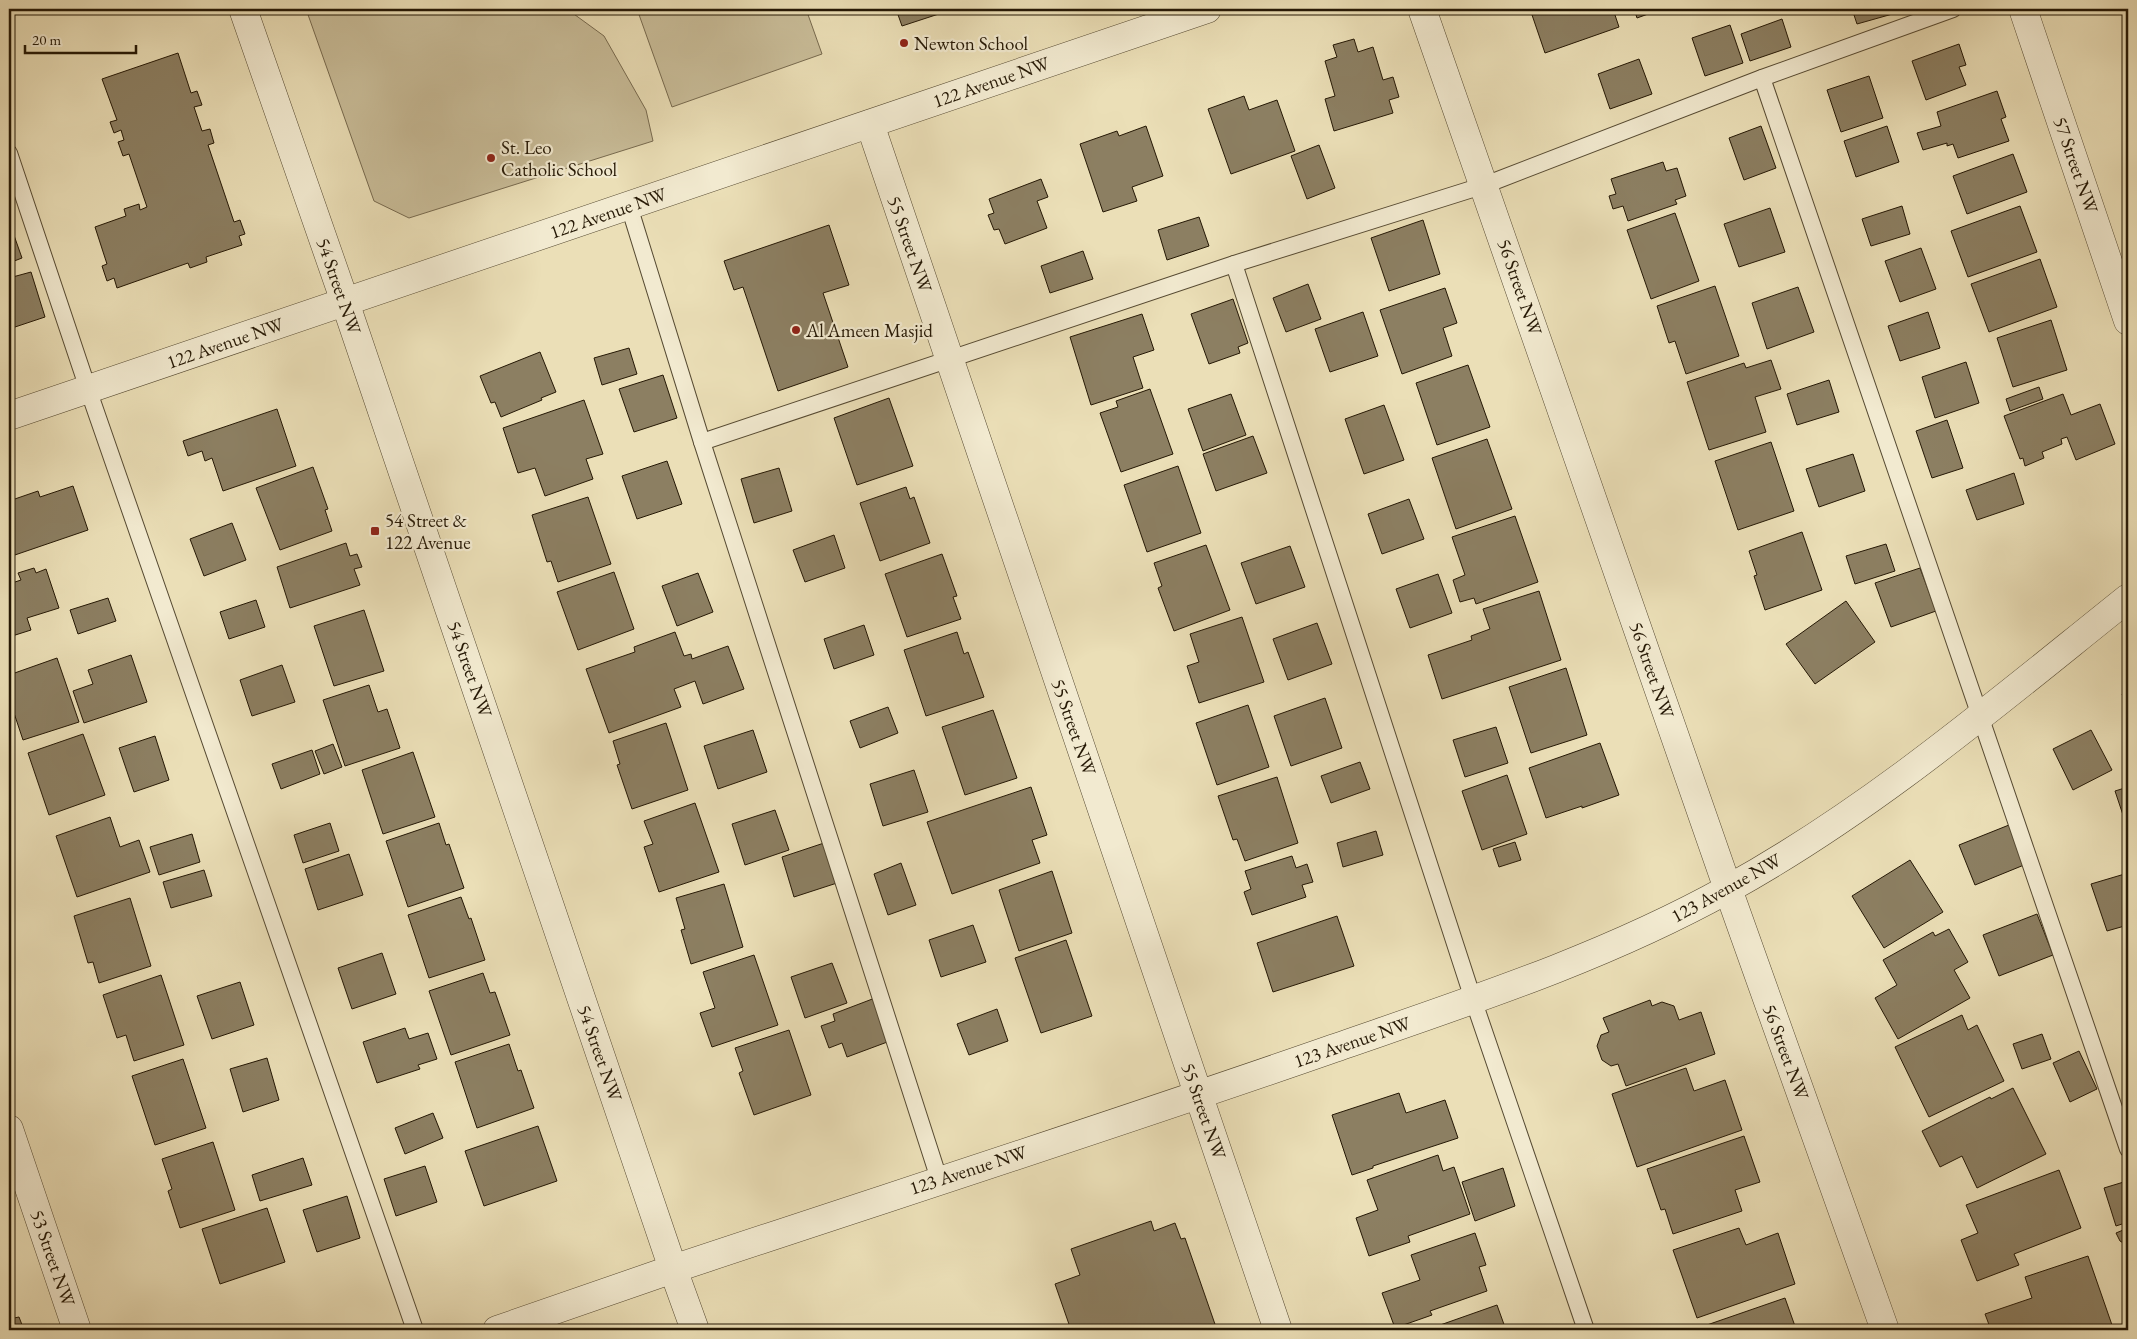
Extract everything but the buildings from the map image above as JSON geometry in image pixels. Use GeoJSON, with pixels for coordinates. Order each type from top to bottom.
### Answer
{"type":"FeatureCollection","features":[{"type":"Feature","properties":{"kind":"street","name":"54 Street NW"},"geometry":{"type":"LineString","coordinates":[[243,9],[345,302],[695,1330]]}},
{"type":"Feature","properties":{"kind":"street","name":"122 Avenue NW"},"geometry":{"type":"LineString","coordinates":[[9,416],[1207,9]]}},
{"type":"Feature","properties":{"kind":"street","name":"56 Street NW"},"geometry":{"type":"LineString","coordinates":[[1422,9],[1728,889],[1885,1330]]}},
{"type":"Feature","properties":{"kind":"street","name":"57 Street NW"},"geometry":{"type":"LineString","coordinates":[[2023,9],[2128,321]]}},
{"type":"Feature","properties":{"kind":"street","name":"55 Street NW"},"geometry":{"type":"LineString","coordinates":[[870,124],[1278,1330]]}},
{"type":"Feature","properties":{"kind":"street","name":"123 Avenue NW"},"geometry":{"type":"LineString","coordinates":[[497,1330],[673,1269],[1199,1095],[1473,999],[1596,952],[1668,920],[1728,889],[1829,828],[1910,772],[2128,598]]}},
{"type":"Feature","properties":{"kind":"street","name":"53 Street NW"},"geometry":{"type":"LineString","coordinates":[[9,1129],[77,1330]]}},
{"type":"Feature","properties":{"kind":"lane"},"geometry":{"type":"LineString","coordinates":[[702,442],[1234,264],[1484,185],[1762,78],[1953,9]]}},
{"type":"Feature","properties":{"kind":"lane"},"geometry":{"type":"LineString","coordinates":[[1762,78],[2128,1149]]}},
{"type":"Feature","properties":{"kind":"lane"},"geometry":{"type":"LineString","coordinates":[[9,153],[88,389],[414,1330]]}},
{"type":"Feature","properties":{"kind":"lane"},"geometry":{"type":"LineString","coordinates":[[629,206],[702,442],[939,1180]]}},
{"type":"Feature","properties":{"kind":"lane"},"geometry":{"type":"LineString","coordinates":[[1234,264],[1473,999],[1586,1330]]}},
{"type":"Feature","properties":{"kind":"shaded area","name":"St. Leo Catholic School"},"geometry":{"type":"Polygon","coordinates":[[[306,9],[567,9],[604,36],[646,110],[653,141],[409,218],[374,201],[306,9]]]}},
{"type":"Feature","properties":{"kind":"shaded area"},"geometry":{"type":"Polygon","coordinates":[[[637,9],[806,9],[822,54],[672,107],[637,9]]]}},
{"type":"Feature","properties":{"kind":"place","name":"Newton School"},"geometry":{"type":"Point","coordinates":[904,43]}},
{"type":"Feature","properties":{"kind":"place","name":"St. Leo Catholic School"},"geometry":{"type":"Point","coordinates":[491,158]}},
{"type":"Feature","properties":{"kind":"place","name":"Al Ameen Masjid"},"geometry":{"type":"Point","coordinates":[796,330]}},
{"type":"Feature","properties":{"kind":"place","name":"54 Street & 122 Avenue"},"geometry":{"type":"Point","coordinates":[375,531]}}]}
